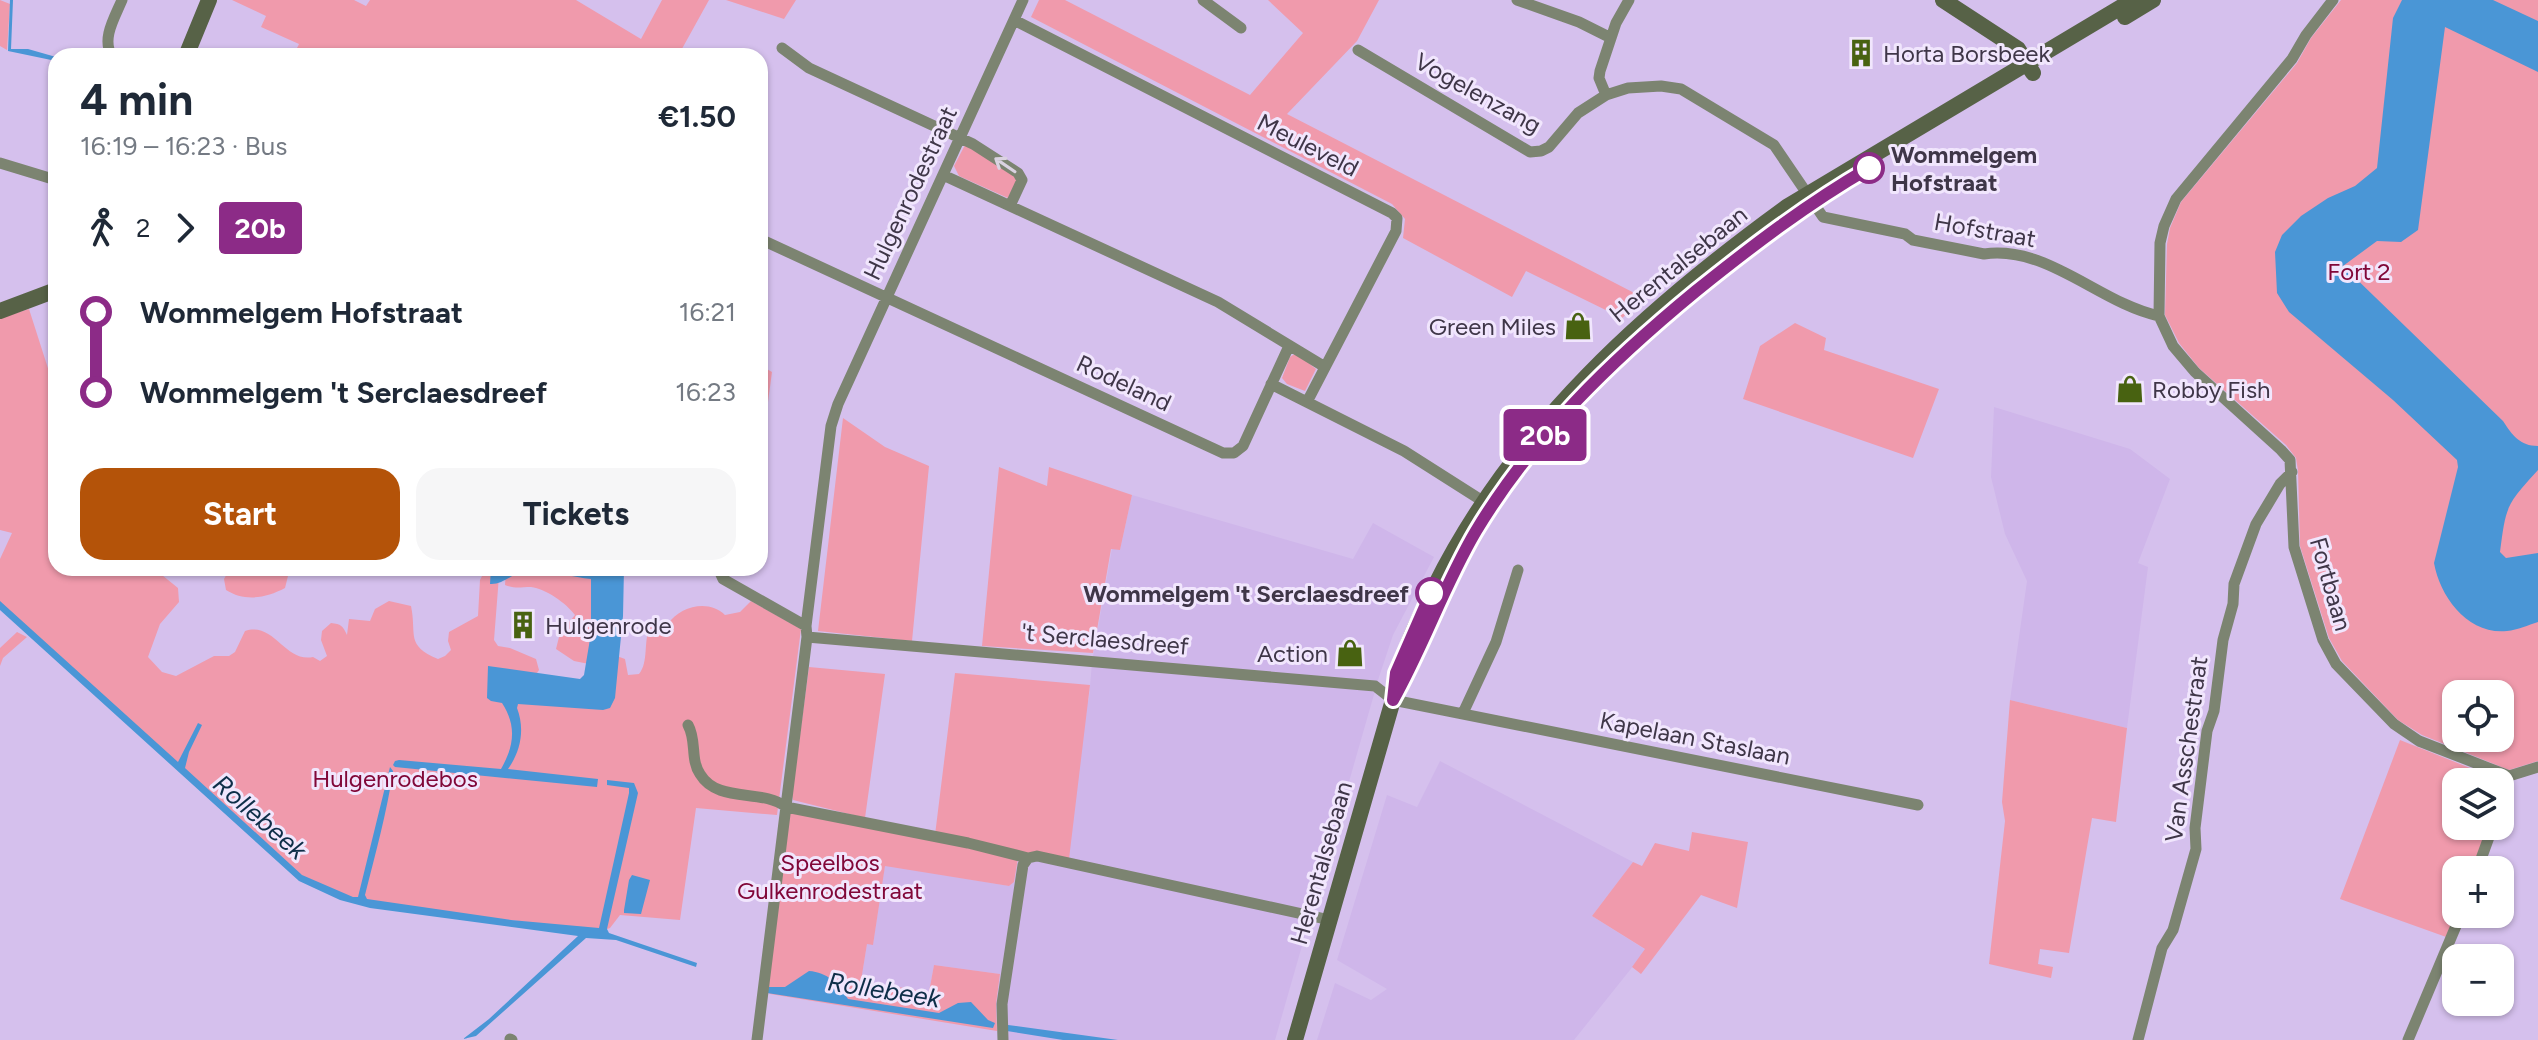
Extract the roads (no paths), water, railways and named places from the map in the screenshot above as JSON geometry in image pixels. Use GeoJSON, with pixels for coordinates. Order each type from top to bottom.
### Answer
{"type":"FeatureCollection","features":[{"type":"Feature","properties":{"kind":"main road"},"geometry":{"type":"LineString","coordinates":[[189,48],[209,0]]}},
{"type":"Feature","properties":{"kind":"main road"},"geometry":{"type":"LineString","coordinates":[[1943,0],[2018,49],[2030,68]]}},
{"type":"Feature","properties":{"kind":"main road","name":"Herentalsebaan"},"geometry":{"type":"LineString","coordinates":[[2030,68],[2133,0]]}},
{"type":"Feature","properties":{"kind":"main road","name":"Herentalsebaan"},"geometry":{"type":"LineString","coordinates":[[1295,1040],[1393,700],[1488,504],[1547,432],[1603,371],[1809,198],[2030,68],[2153,0]]}},
{"type":"Feature","properties":{"kind":"main road"},"geometry":{"type":"LineString","coordinates":[[0,311],[48,293]]}},
{"type":"Feature","properties":{"kind":"street"},"geometry":{"type":"LineString","coordinates":[[108,48],[108,36],[122,0]]}},
{"type":"Feature","properties":{"kind":"street","name":"Hulgenrodestraat"},"geometry":{"type":"LineString","coordinates":[[806,631],[831,426],[837,405],[1023,0]]}},
{"type":"Feature","properties":{"kind":"street"},"geometry":{"type":"LineString","coordinates":[[1203,0],[1241,28]]}},
{"type":"Feature","properties":{"kind":"street"},"geometry":{"type":"LineString","coordinates":[[1517,0],[1579,22],[1611,38]]}},
{"type":"Feature","properties":{"kind":"street"},"geometry":{"type":"LineString","coordinates":[[1606,95],[1599,78],[1611,38],[1629,0]]}},
{"type":"Feature","properties":{"kind":"street"},"geometry":{"type":"LineString","coordinates":[[2292,472],[2290,460],[2281,450],[2195,372],[2173,346],[2159,316],[2160,243],[2169,211],[2206,160],[2223,145],[2292,59],[2333,0]]}},
{"type":"Feature","properties":{"kind":"street","name":"Meuleveld"},"geometry":{"type":"LineString","coordinates":[[1014,20],[1397,218],[1396,231],[1307,402]]}},
{"type":"Feature","properties":{"kind":"street"},"geometry":{"type":"LineString","coordinates":[[782,48],[809,68],[960,138],[1021,176],[1021,183],[1010,206]]}},
{"type":"Feature","properties":{"kind":"street","name":"Vogelenzang"},"geometry":{"type":"LineString","coordinates":[[1358,50],[1530,152],[1549,147],[1578,113],[1606,95],[1628,88],[1661,86],[1681,89],[1774,145],[1809,198]]}},
{"type":"Feature","properties":{"kind":"street"},"geometry":{"type":"LineString","coordinates":[[0,163],[48,178]]}},
{"type":"Feature","properties":{"kind":"street"},"geometry":{"type":"LineString","coordinates":[[943,175],[1218,302],[1325,367]]}},
{"type":"Feature","properties":{"kind":"street","name":"Hofstraat"},"geometry":{"type":"LineString","coordinates":[[1809,198],[1823,217],[1905,234],[1913,240],[1984,254],[1995,252],[2054,266],[2142,313],[2159,316]]}},
{"type":"Feature","properties":{"kind":"street","name":"Rodeland"},"geometry":{"type":"LineString","coordinates":[[768,243],[1223,453],[1234,453],[1243,446],[1289,346]]}},
{"type":"Feature","properties":{"kind":"street"},"geometry":{"type":"LineString","coordinates":[[1271,384],[1404,451],[1488,504]]}},
{"type":"Feature","properties":{"kind":"street","name":"Fortbaan"},"geometry":{"type":"LineString","coordinates":[[2292,472],[2294,547],[2323,640],[2336,664],[2402,732],[2488,768]]}},
{"type":"Feature","properties":{"kind":"street","name":"Van Asschestraat"},"geometry":{"type":"LineString","coordinates":[[2138,1040],[2162,948],[2173,930],[2196,849],[2195,828],[2207,731],[2214,711],[2234,584],[2256,524],[2280,484],[2292,472]]}},
{"type":"Feature","properties":{"kind":"street"},"geometry":{"type":"LineString","coordinates":[[1463,713],[1504,620],[1518,570]]}},
{"type":"Feature","properties":{"kind":"street"},"geometry":{"type":"LineString","coordinates":[[722,576],[806,631],[757,1040]]}},
{"type":"Feature","properties":{"kind":"street","name":"'t Serclaesdreef"},"geometry":{"type":"LineString","coordinates":[[806,631],[1375,686],[1393,700]]}},
{"type":"Feature","properties":{"kind":"street","name":"Kapelaan Staslaan"},"geometry":{"type":"LineString","coordinates":[[1393,700],[1918,805]]}},
{"type":"Feature","properties":{"kind":"street"},"geometry":{"type":"LineString","coordinates":[[688,725],[693,733],[698,772],[706,783],[722,791],[1330,920]]}},
{"type":"Feature","properties":{"kind":"street"},"geometry":{"type":"LineString","coordinates":[[2514,774],[2538,767]]}},
{"type":"Feature","properties":{"kind":"street"},"geometry":{"type":"LineString","coordinates":[[1003,1040],[1002,1004],[1006,968],[1023,865],[1028,858]]}},
{"type":"Feature","properties":{"kind":"street"},"geometry":{"type":"LineString","coordinates":[[2408,1040],[2455,928]]}},
{"type":"Feature","properties":{"kind":"water"},"geometry":{"type":"Polygon","coordinates":[[[10,0],[13,0],[11,49],[28,49],[48,55],[48,59],[8,51],[10,0]]]}},
{"type":"Feature","properties":{"kind":"water"},"geometry":{"type":"Polygon","coordinates":[[[2402,0],[2493,0],[2538,21],[2538,72],[2445,27],[2418,230],[2401,242],[2377,241],[2343,266],[2503,421],[2517,439],[2538,446],[2538,470],[2509,507],[2500,552],[2506,558],[2538,553],[2538,622],[2511,630],[2493,631],[2468,620],[2449,601],[2437,576],[2434,563],[2458,467],[2457,460],[2393,400],[2289,312],[2277,293],[2275,252],[2282,235],[2301,216],[2328,198],[2355,186],[2377,168],[2393,18],[2402,0]]]}},
{"type":"Feature","properties":{"kind":"water"},"geometry":{"type":"Polygon","coordinates":[[[490,576],[513,576],[499,583],[490,584],[490,576]]]}},
{"type":"Feature","properties":{"kind":"water"},"geometry":{"type":"Polygon","coordinates":[[[573,576],[624,576],[615,698],[610,708],[603,710],[518,704],[520,740],[508,769],[598,779],[597,787],[393,765],[399,760],[501,769],[509,752],[512,728],[502,703],[487,698],[488,666],[580,679],[584,675],[591,633],[591,579],[573,576]]]}},
{"type":"Feature","properties":{"kind":"water"},"geometry":{"type":"Polygon","coordinates":[[[0,601],[178,762],[198,723],[202,725],[185,768],[302,875],[353,897],[358,897],[390,767],[393,771],[365,895],[367,899],[511,920],[599,928],[629,793],[629,788],[607,785],[607,780],[634,783],[638,793],[607,929],[609,933],[697,963],[696,967],[616,940],[586,938],[476,1036],[463,1039],[489,1019],[578,936],[370,908],[340,900],[299,881],[0,610],[0,601]]]}},
{"type":"Feature","properties":{"kind":"water"},"geometry":{"type":"Polygon","coordinates":[[[632,875],[650,880],[641,914],[624,913],[632,875]]]}},
{"type":"Feature","properties":{"kind":"water"},"geometry":{"type":"Polygon","coordinates":[[[809,971],[832,980],[848,999],[939,1013],[958,1003],[971,1002],[995,1023],[993,1028],[767,993],[769,987],[785,987],[809,971]]]}},
{"type":"Feature","properties":{"kind":"water"},"geometry":{"type":"Polygon","coordinates":[[[1008,1025],[1118,1040],[1063,1040],[1007,1031],[1008,1025]]]}},
{"type":"Feature","properties":{"kind":"place","name":"Horta Borsbeek"},"geometry":{"type":"Point","coordinates":[1861,53]}},
{"type":"Feature","properties":{"kind":"place","name":"Wommelgem Hofstraat"},"geometry":{"type":"Point","coordinates":[1869,168]}},
{"type":"Feature","properties":{"kind":"place","name":"Green Miles"},"geometry":{"type":"Point","coordinates":[1578,326]}},
{"type":"Feature","properties":{"kind":"place","name":"Robby Fish"},"geometry":{"type":"Point","coordinates":[2130,389]}},
{"type":"Feature","properties":{"kind":"place","name":"Wommelgem 't Serclaesdreef"},"geometry":{"type":"Point","coordinates":[1431,593]}},
{"type":"Feature","properties":{"kind":"place","name":"Hulgenrode"},"geometry":{"type":"Point","coordinates":[523,625]}},
{"type":"Feature","properties":{"kind":"place","name":"Action"},"geometry":{"type":"Point","coordinates":[1350,653]}},
{"type":"Feature","properties":{"kind":"park label","name":"Fort 2"},"geometry":{"type":"Point","coordinates":[2359,271]}},
{"type":"Feature","properties":{"kind":"park label","name":"Hulgenrodebos"},"geometry":{"type":"Point","coordinates":[395,778]}},
{"type":"Feature","properties":{"kind":"park label","name":"Speelbos Gulkenrodestraat"},"geometry":{"type":"Point","coordinates":[830,876]}},
{"type":"Feature","properties":{"kind":"water label","name":"Rollebeek"},"geometry":{"type":"Point","coordinates":[260,817]}},
{"type":"Feature","properties":{"kind":"water label","name":"Rollebeek"},"geometry":{"type":"Point","coordinates":[884,990]}}]}
